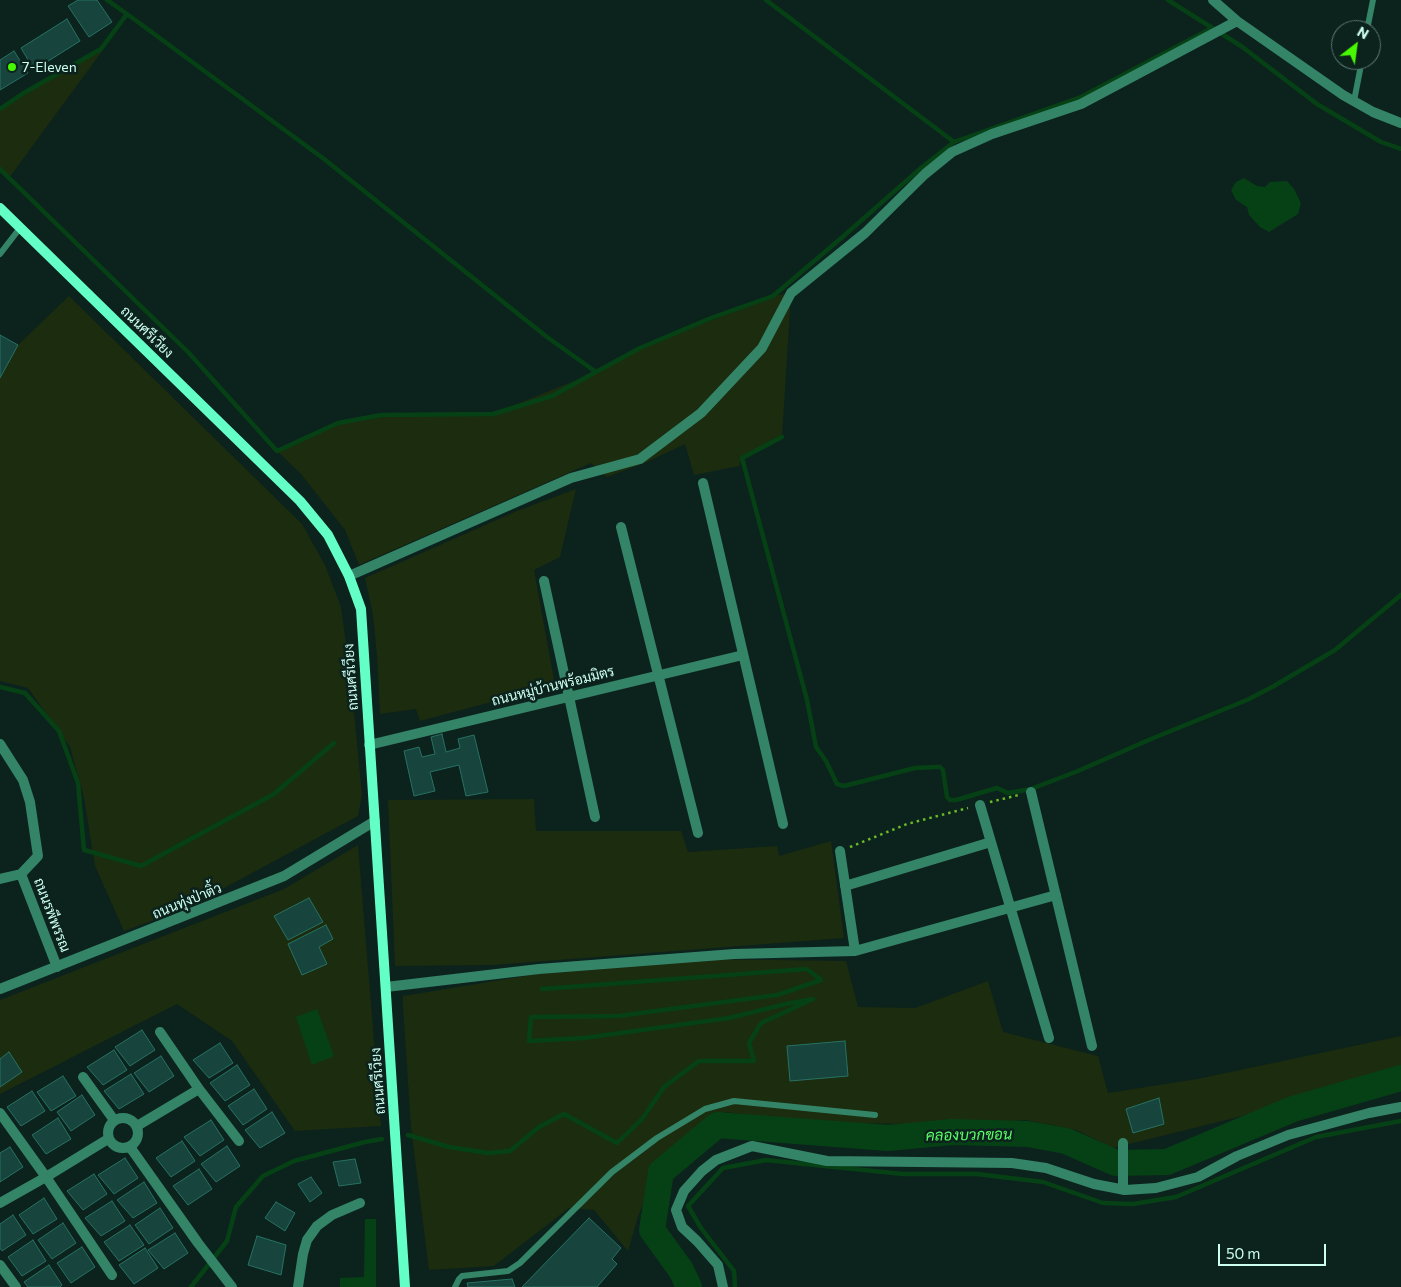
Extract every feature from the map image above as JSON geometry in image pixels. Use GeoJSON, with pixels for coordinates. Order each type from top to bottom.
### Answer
{"type":"FeatureCollection","features":[{"type":"Feature","properties":{"kind":"main road","name":"ถนนศรีเวียง"},"geometry":{"type":"LineString","coordinates":[[0,208],[300,501],[328,535],[349,576],[360,608],[405,1287]]}},
{"type":"Feature","properties":{"kind":"street"},"geometry":{"type":"LineString","coordinates":[[1213,0],[1238,21],[1354,101],[1373,112],[1401,123]]}},
{"type":"Feature","properties":{"kind":"street"},"geometry":{"type":"LineString","coordinates":[[349,576],[571,478],[640,458],[701,413],[762,348],[791,293],[865,234],[925,174],[952,152],[992,134],[1081,104],[1238,21]]}},
{"type":"Feature","properties":{"kind":"street"},"geometry":{"type":"LineString","coordinates":[[703,483],[783,824]]}},
{"type":"Feature","properties":{"kind":"street"},"geometry":{"type":"LineString","coordinates":[[621,527],[698,832]]}},
{"type":"Feature","properties":{"kind":"street"},"geometry":{"type":"LineString","coordinates":[[544,581],[595,817]]}},
{"type":"Feature","properties":{"kind":"street","name":"ถนนหมู่บ้านพร้อมมิตร"},"geometry":{"type":"LineString","coordinates":[[369,745],[743,654]]}},
{"type":"Feature","properties":{"kind":"street","name":"ถนนรพีพรรณ"},"geometry":{"type":"LineString","coordinates":[[0,744],[23,780],[31,811],[38,856],[22,874],[0,880]]}},
{"type":"Feature","properties":{"kind":"street"},"geometry":{"type":"LineString","coordinates":[[1031,792],[1092,1046]]}},
{"type":"Feature","properties":{"kind":"street"},"geometry":{"type":"LineString","coordinates":[[980,805],[1049,1038]]}},
{"type":"Feature","properties":{"kind":"street","name":"ถนนทุ่งป่าติ้ว"},"geometry":{"type":"LineString","coordinates":[[0,989],[284,876],[375,821]]}},
{"type":"Feature","properties":{"kind":"street"},"geometry":{"type":"LineString","coordinates":[[845,886],[991,842]]}},
{"type":"Feature","properties":{"kind":"street"},"geometry":{"type":"LineString","coordinates":[[840,851],[855,950]]}},
{"type":"Feature","properties":{"kind":"street","name":"ถนนรพีพรรณ"},"geometry":{"type":"LineString","coordinates":[[22,874],[57,967]]}},
{"type":"Feature","properties":{"kind":"street"},"geometry":{"type":"LineString","coordinates":[[386,987],[539,969],[724,954],[855,950],[1056,895]]}},
{"type":"Feature","properties":{"kind":"street"},"geometry":{"type":"LineString","coordinates":[[160,1032],[199,1089],[239,1141]]}},
{"type":"Feature","properties":{"kind":"street"},"geometry":{"type":"LineString","coordinates":[[83,1077],[114,1120]]}},
{"type":"Feature","properties":{"kind":"street"},"geometry":{"type":"LineString","coordinates":[[137,1126],[199,1089]]}},
{"type":"Feature","properties":{"kind":"street"},"geometry":{"type":"LineString","coordinates":[[724,1287],[718,1265],[682,1227],[676,1210],[684,1190],[702,1171],[716,1160],[752,1146],[827,1162],[1012,1163],[1046,1168],[1094,1184],[1123,1190],[1156,1188],[1198,1177],[1237,1156],[1288,1135],[1369,1113],[1401,1107]]}},
{"type":"Feature","properties":{"kind":"street"},"geometry":{"type":"LineString","coordinates":[[0,1113],[112,1275]]}},
{"type":"Feature","properties":{"kind":"street"},"geometry":{"type":"LineString","coordinates":[[129,1119],[137,1126],[138,1137],[136,1142],[130,1147],[122,1149],[116,1147],[108,1139],[108,1129],[114,1120],[129,1119]]}},
{"type":"Feature","properties":{"kind":"street"},"geometry":{"type":"LineString","coordinates":[[0,1203],[46,1178],[108,1139]]}},
{"type":"Feature","properties":{"kind":"street"},"geometry":{"type":"LineString","coordinates":[[1123,1190],[1124,1143]]}},
{"type":"Feature","properties":{"kind":"street"},"geometry":{"type":"LineString","coordinates":[[130,1147],[198,1243],[232,1287]]}},
{"type":"Feature","properties":{"kind":"street"},"geometry":{"type":"LineString","coordinates":[[298,1287],[302,1254],[307,1240],[317,1226],[332,1215],[360,1203]]}},
{"type":"Feature","properties":{"kind":"street"},"geometry":{"type":"LineString","coordinates":[[0,1264],[16,1287]]}},
{"type":"Feature","properties":{"kind":"lane"},"geometry":{"type":"LineString","coordinates":[[1369,20],[1373,0]]}},
{"type":"Feature","properties":{"kind":"lane"},"geometry":{"type":"LineString","coordinates":[[1354,101],[1360,70]]}},
{"type":"Feature","properties":{"kind":"lane"},"geometry":{"type":"LineString","coordinates":[[0,254],[20,228]]}},
{"type":"Feature","properties":{"kind":"lane"},"geometry":{"type":"LineString","coordinates":[[455,1287],[462,1276],[508,1271],[520,1263],[612,1172],[657,1138],[705,1109],[734,1102],[875,1115]]}},
{"type":"Feature","properties":{"kind":"path"},"geometry":{"type":"LineString","coordinates":[[840,851],[907,824],[1031,792]]}},
{"type":"Feature","properties":{"kind":"shaded area"},"geometry":{"type":"Polygon","coordinates":[[[103,50],[9,178],[0,169],[0,109],[22,94],[103,50]]]}},
{"type":"Feature","properties":{"kind":"shaded area"},"geometry":{"type":"Polygon","coordinates":[[[1244,178],[1257,186],[1265,187],[1270,182],[1287,181],[1294,189],[1301,203],[1298,214],[1269,232],[1260,227],[1249,215],[1247,207],[1236,200],[1231,190],[1236,182],[1244,178]]]}},
{"type":"Feature","properties":{"kind":"shaded area"},"geometry":{"type":"Polygon","coordinates":[[[791,293],[782,437],[742,458],[739,466],[694,475],[685,444],[647,462],[607,477],[591,463],[359,565],[345,530],[301,474],[277,451],[338,423],[381,415],[493,414],[596,372],[640,348],[773,296],[791,293]]]}},
{"type":"Feature","properties":{"kind":"shaded area"},"geometry":{"type":"Polygon","coordinates":[[[69,296],[302,524],[325,565],[341,607],[350,672],[362,795],[358,816],[187,908],[124,931],[95,866],[84,798],[70,747],[28,688],[0,681],[0,378],[18,345],[69,296]]]}},
{"type":"Feature","properties":{"kind":"shaded area"},"geometry":{"type":"Polygon","coordinates":[[[576,489],[560,557],[534,570],[555,685],[420,721],[416,709],[380,714],[373,615],[365,578],[517,511],[576,489]]]}},
{"type":"Feature","properties":{"kind":"shaded area"},"geometry":{"type":"Polygon","coordinates":[[[534,799],[536,831],[681,831],[688,852],[777,846],[779,856],[831,841],[844,938],[493,965],[395,966],[388,800],[534,799]]]}},
{"type":"Feature","properties":{"kind":"shaded area"},"geometry":{"type":"Polygon","coordinates":[[[358,845],[381,1126],[295,1131],[232,1041],[177,1004],[0,1094],[0,1000],[284,889],[358,845]]]}},
{"type":"Feature","properties":{"kind":"shaded area"},"geometry":{"type":"Polygon","coordinates":[[[694,959],[846,961],[858,1007],[915,1008],[988,981],[1003,1032],[1098,1056],[1108,1093],[1197,1079],[1401,1036],[1401,1077],[1113,1148],[1076,1130],[1026,1120],[964,1125],[798,1122],[726,1112],[661,1155],[638,1217],[628,1251],[594,1210],[569,1208],[494,1266],[429,1270],[411,1128],[403,996],[561,970],[694,959]]]}},
{"type":"Feature","properties":{"kind":"shaded area"},"geometry":{"type":"Polygon","coordinates":[[[317,1009],[334,1056],[312,1065],[296,1017],[317,1009]]]}},
{"type":"Feature","properties":{"kind":"shaded area"},"geometry":{"type":"Polygon","coordinates":[[[365,1219],[376,1219],[376,1287],[340,1287],[340,1278],[364,1277],[365,1219]]]}},
{"type":"Feature","properties":{"kind":"building"},"geometry":{"type":"Polygon","coordinates":[[[78,0],[97,0],[112,22],[89,37],[68,6],[78,0]]]}},
{"type":"Feature","properties":{"kind":"building"},"geometry":{"type":"Polygon","coordinates":[[[67,19],[80,41],[34,70],[21,48],[67,19]]]}},
{"type":"Feature","properties":{"kind":"building","name":"7-Eleven"},"geometry":{"type":"Polygon","coordinates":[[[14,51],[28,73],[0,90],[0,60],[14,51]]]}},
{"type":"Feature","properties":{"kind":"building"},"geometry":{"type":"Polygon","coordinates":[[[0,335],[18,345],[0,378],[0,335]]]}},
{"type":"Feature","properties":{"kind":"building"},"geometry":{"type":"Polygon","coordinates":[[[442,734],[446,752],[460,748],[458,739],[474,735],[488,792],[466,796],[459,765],[430,772],[435,791],[414,796],[404,751],[419,747],[422,757],[435,754],[431,737],[442,734]]]}},
{"type":"Feature","properties":{"kind":"building"},"geometry":{"type":"Polygon","coordinates":[[[309,898],[323,922],[288,940],[274,916],[309,898]]]}},
{"type":"Feature","properties":{"kind":"building"},"geometry":{"type":"Polygon","coordinates":[[[326,925],[333,939],[319,947],[327,964],[302,975],[288,944],[326,925]]]}},
{"type":"Feature","properties":{"kind":"building"},"geometry":{"type":"Polygon","coordinates":[[[142,1030],[155,1050],[130,1066],[115,1047],[142,1030]]]}},
{"type":"Feature","properties":{"kind":"building"},"geometry":{"type":"Polygon","coordinates":[[[845,1041],[848,1076],[790,1081],[787,1046],[845,1041]]]}},
{"type":"Feature","properties":{"kind":"building"},"geometry":{"type":"Polygon","coordinates":[[[220,1043],[233,1063],[209,1078],[193,1060],[220,1043]]]}},
{"type":"Feature","properties":{"kind":"building"},"geometry":{"type":"Polygon","coordinates":[[[114,1050],[127,1070],[103,1085],[87,1067],[114,1050]]]}},
{"type":"Feature","properties":{"kind":"building"},"geometry":{"type":"Polygon","coordinates":[[[9,1052],[22,1072],[0,1087],[0,1059],[9,1052]]]}},
{"type":"Feature","properties":{"kind":"building"},"geometry":{"type":"Polygon","coordinates":[[[161,1056],[174,1076],[149,1092],[134,1073],[161,1056]]]}},
{"type":"Feature","properties":{"kind":"building"},"geometry":{"type":"Polygon","coordinates":[[[237,1065],[250,1085],[225,1101],[210,1083],[237,1065]]]}},
{"type":"Feature","properties":{"kind":"building"},"geometry":{"type":"Polygon","coordinates":[[[131,1074],[144,1094],[119,1109],[104,1091],[131,1074]]]}},
{"type":"Feature","properties":{"kind":"building"},"geometry":{"type":"Polygon","coordinates":[[[63,1076],[76,1096],[51,1111],[37,1092],[63,1076]]]}},
{"type":"Feature","properties":{"kind":"building"},"geometry":{"type":"Polygon","coordinates":[[[254,1089],[267,1109],[243,1125],[228,1106],[254,1089]]]}},
{"type":"Feature","properties":{"kind":"building"},"geometry":{"type":"Polygon","coordinates":[[[32,1091],[45,1111],[21,1126],[7,1107],[32,1091]]]}},
{"type":"Feature","properties":{"kind":"building"},"geometry":{"type":"Polygon","coordinates":[[[82,1095],[95,1115],[71,1131],[57,1112],[82,1095]]]}},
{"type":"Feature","properties":{"kind":"building"},"geometry":{"type":"Polygon","coordinates":[[[1159,1098],[1164,1124],[1133,1133],[1126,1109],[1159,1098]]]}},
{"type":"Feature","properties":{"kind":"building"},"geometry":{"type":"Polygon","coordinates":[[[272,1112],[285,1133],[260,1148],[245,1130],[272,1112]]]}},
{"type":"Feature","properties":{"kind":"building"},"geometry":{"type":"Polygon","coordinates":[[[58,1118],[71,1139],[46,1154],[32,1135],[58,1118]]]}},
{"type":"Feature","properties":{"kind":"building"},"geometry":{"type":"Polygon","coordinates":[[[211,1120],[224,1140],[200,1156],[184,1137],[211,1120]]]}},
{"type":"Feature","properties":{"kind":"building"},"geometry":{"type":"Polygon","coordinates":[[[182,1141],[195,1161],[171,1177],[156,1158],[182,1141]]]}},
{"type":"Feature","properties":{"kind":"building"},"geometry":{"type":"Polygon","coordinates":[[[227,1146],[240,1166],[216,1182],[201,1164],[227,1146]]]}},
{"type":"Feature","properties":{"kind":"building"},"geometry":{"type":"Polygon","coordinates":[[[10,1147],[23,1167],[0,1182],[0,1153],[10,1147]]]}},
{"type":"Feature","properties":{"kind":"building"},"geometry":{"type":"Polygon","coordinates":[[[125,1158],[138,1178],[114,1194],[98,1175],[125,1158]]]}},
{"type":"Feature","properties":{"kind":"building"},"geometry":{"type":"Polygon","coordinates":[[[355,1159],[361,1183],[339,1186],[333,1162],[355,1159]]]}},
{"type":"Feature","properties":{"kind":"building"},"geometry":{"type":"Polygon","coordinates":[[[199,1169],[212,1189],[188,1205],[173,1186],[199,1169]]]}},
{"type":"Feature","properties":{"kind":"building"},"geometry":{"type":"Polygon","coordinates":[[[94,1174],[107,1194],[83,1210],[67,1191],[94,1174]]]}},
{"type":"Feature","properties":{"kind":"building"},"geometry":{"type":"Polygon","coordinates":[[[311,1177],[322,1193],[310,1202],[298,1184],[311,1177]]]}},
{"type":"Feature","properties":{"kind":"building"},"geometry":{"type":"Polygon","coordinates":[[[144,1182],[157,1203],[133,1218],[117,1200],[144,1182]]]}},
{"type":"Feature","properties":{"kind":"building"},"geometry":{"type":"Polygon","coordinates":[[[44,1198],[57,1219],[33,1234],[19,1215],[44,1198]]]}},
{"type":"Feature","properties":{"kind":"building"},"geometry":{"type":"Polygon","coordinates":[[[112,1201],[125,1221],[101,1236],[85,1218],[112,1201]]]}},
{"type":"Feature","properties":{"kind":"building"},"geometry":{"type":"Polygon","coordinates":[[[276,1202],[295,1213],[285,1231],[265,1218],[276,1202]]]}},
{"type":"Feature","properties":{"kind":"building"},"geometry":{"type":"Polygon","coordinates":[[[160,1208],[173,1228],[149,1244],[135,1225],[160,1208]]]}},
{"type":"Feature","properties":{"kind":"building"},"geometry":{"type":"Polygon","coordinates":[[[13,1215],[26,1235],[2,1251],[0,1248],[0,1224],[13,1215]]]}},
{"type":"Feature","properties":{"kind":"building"},"geometry":{"type":"Polygon","coordinates":[[[589,1218],[621,1248],[612,1259],[617,1264],[597,1287],[522,1287],[589,1218]]]}},
{"type":"Feature","properties":{"kind":"building"},"geometry":{"type":"Polygon","coordinates":[[[63,1223],[76,1243],[52,1259],[38,1240],[63,1223]]]}},
{"type":"Feature","properties":{"kind":"building"},"geometry":{"type":"Polygon","coordinates":[[[130,1225],[144,1245],[119,1261],[104,1242],[130,1225]]]}},
{"type":"Feature","properties":{"kind":"building"},"geometry":{"type":"Polygon","coordinates":[[[175,1233],[188,1253],[164,1269],[148,1250],[175,1233]]]}},
{"type":"Feature","properties":{"kind":"building"},"geometry":{"type":"Polygon","coordinates":[[[257,1236],[286,1245],[281,1275],[248,1265],[257,1236]]]}},
{"type":"Feature","properties":{"kind":"building"},"geometry":{"type":"Polygon","coordinates":[[[33,1240],[46,1261],[22,1276],[8,1257],[33,1240]]]}},
{"type":"Feature","properties":{"kind":"building"},"geometry":{"type":"Polygon","coordinates":[[[82,1247],[95,1267],[71,1283],[57,1263],[82,1247]]]}},
{"type":"Feature","properties":{"kind":"building"},"geometry":{"type":"Polygon","coordinates":[[[145,1248],[158,1268],[134,1284],[119,1265],[145,1248]]]}},
{"type":"Feature","properties":{"kind":"building"},"geometry":{"type":"Polygon","coordinates":[[[49,1265],[62,1285],[60,1287],[28,1287],[24,1282],[49,1265]]]}},
{"type":"Feature","properties":{"kind":"building"},"geometry":{"type":"Polygon","coordinates":[[[512,1279],[515,1287],[468,1287],[467,1283],[512,1279]]]}},
{"type":"Feature","properties":{"kind":"waterway"},"geometry":{"type":"LineString","coordinates":[[107,0],[127,14]]}},
{"type":"Feature","properties":{"kind":"waterway"},"geometry":{"type":"LineString","coordinates":[[766,0],[954,142]]}},
{"type":"Feature","properties":{"kind":"waterway"},"geometry":{"type":"LineString","coordinates":[[1168,0],[1241,46],[1317,104],[1381,142],[1401,149]]}},
{"type":"Feature","properties":{"kind":"waterway"},"geometry":{"type":"LineString","coordinates":[[0,109],[22,94],[101,49],[127,14],[324,159],[547,337],[596,372]]}},
{"type":"Feature","properties":{"kind":"waterway"},"geometry":{"type":"LineString","coordinates":[[0,169],[188,352],[277,451],[338,423],[381,415],[493,414],[552,396],[640,348],[711,318],[773,296],[921,168],[954,142],[1081,97],[1212,28]]}},
{"type":"Feature","properties":{"kind":"waterway"},"geometry":{"type":"LineString","coordinates":[[782,437],[742,458],[807,700],[816,747],[826,761],[837,784],[844,786],[915,768],[940,767],[943,770],[947,797],[950,800],[997,788],[1008,793],[1031,789],[1247,700],[1274,686],[1335,650],[1401,595]]}},
{"type":"Feature","properties":{"kind":"waterway"},"geometry":{"type":"LineString","coordinates":[[0,687],[25,693],[59,731],[78,783],[84,850],[141,866],[274,794],[334,743]]}},
{"type":"Feature","properties":{"kind":"waterway"},"geometry":{"type":"LineString","coordinates":[[408,1135],[449,1147],[488,1153],[510,1151],[539,1127],[564,1114],[617,1143],[642,1119],[664,1087],[699,1061],[754,1061],[749,1043],[761,1023],[813,999],[729,1018],[584,1038],[529,1041],[531,1017],[618,1016],[777,995],[821,980],[807,969],[542,989]]}},
{"type":"Feature","properties":{"kind":"waterway","name":"คลองบวกขอน"},"geometry":{"type":"LineString","coordinates":[[689,1287],[681,1270],[652,1230],[661,1172],[717,1125],[888,1138],[952,1132],[1028,1134],[1066,1141],[1116,1163],[1167,1162],[1293,1109],[1401,1078]]}},
{"type":"Feature","properties":{"kind":"waterway"},"geometry":{"type":"LineString","coordinates":[[735,1287],[734,1271],[701,1228],[688,1206],[723,1168],[766,1160],[903,1174],[977,1174],[1043,1182],[1103,1203],[1133,1204],[1176,1197],[1316,1137],[1401,1121]]}},
{"type":"Feature","properties":{"kind":"waterway"},"geometry":{"type":"LineString","coordinates":[[191,1287],[227,1241],[236,1207],[263,1176],[294,1161],[382,1139]]}},
{"type":"Feature","properties":{"kind":"place","name":"7-Eleven"},"geometry":{"type":"Point","coordinates":[12,67]}}]}
